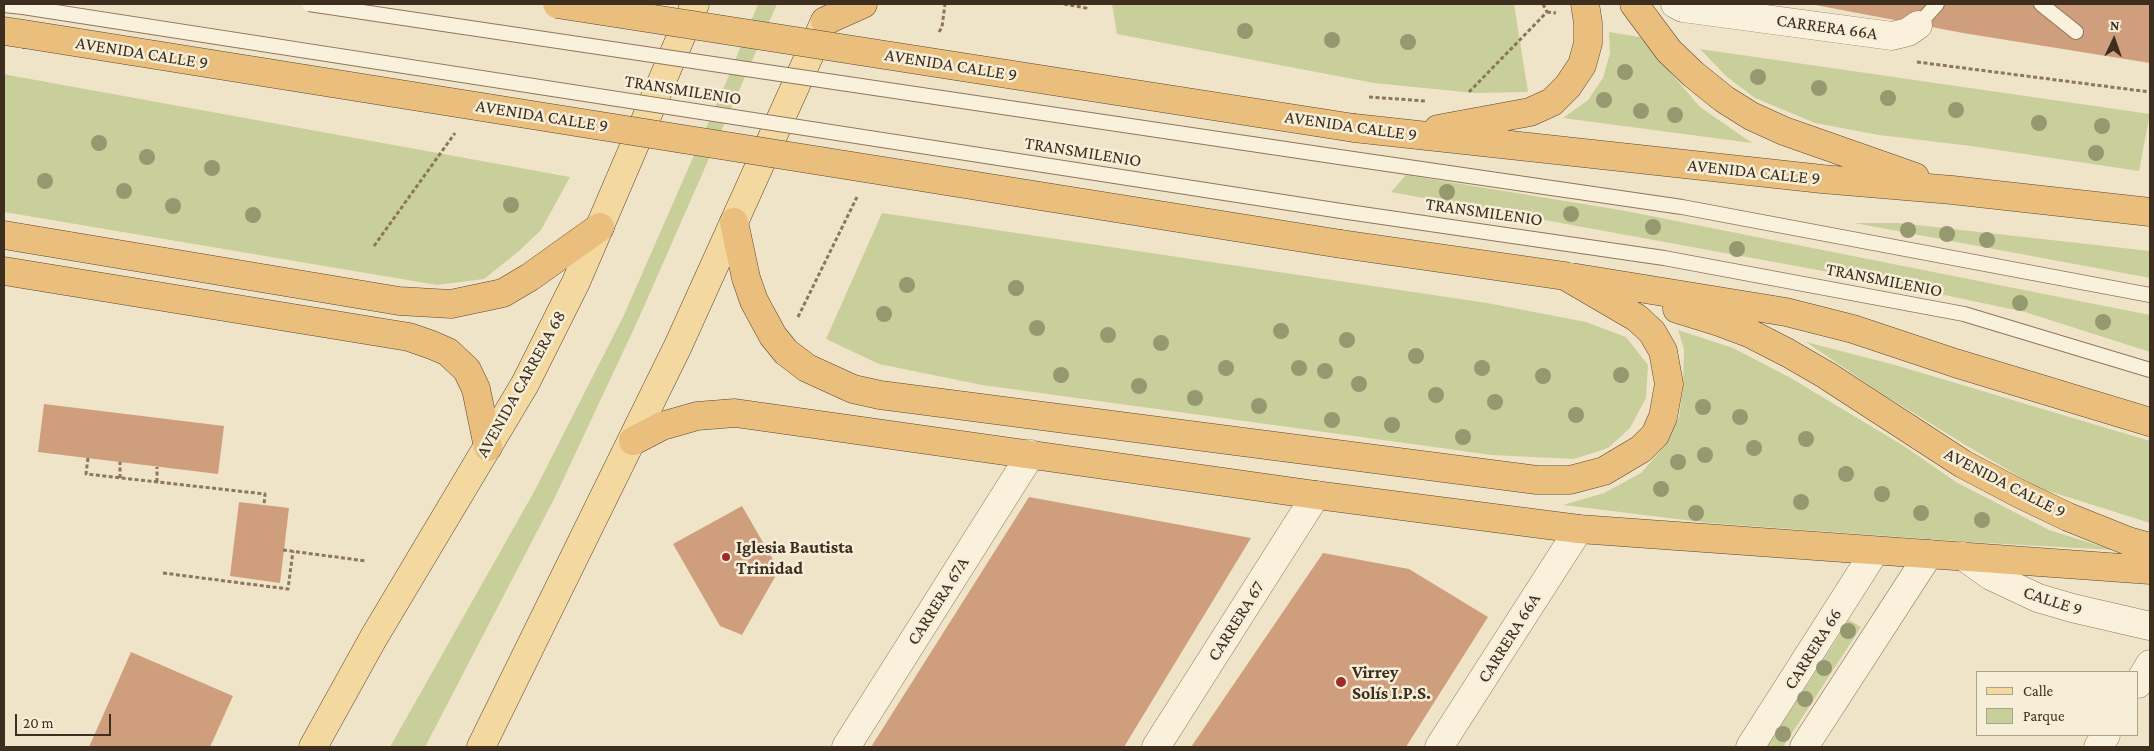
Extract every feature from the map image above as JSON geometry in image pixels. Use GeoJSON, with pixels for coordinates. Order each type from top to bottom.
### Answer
{"type":"FeatureCollection","features":[{"type":"Feature","properties":{"kind":"highway","name":"AVENIDA CALLE 9"},"geometry":{"type":"LineString","coordinates":[[557,4],[1354,128],[1822,179],[1952,190],[2150,212]]}},
{"type":"Feature","properties":{"kind":"highway"},"geometry":{"type":"LineString","coordinates":[[829,13],[863,4]]}},
{"type":"Feature","properties":{"kind":"highway"},"geometry":{"type":"LineString","coordinates":[[1408,135],[1530,112],[1552,102],[1568,86],[1582,65],[1588,43],[1588,23],[1585,4]]}},
{"type":"Feature","properties":{"kind":"highway"},"geometry":{"type":"LineString","coordinates":[[1634,4],[1670,51],[1693,74],[1724,99],[1751,116],[1784,131],[1952,190]]}},
{"type":"Feature","properties":{"kind":"highway","name":"AVENIDA CALLE 9"},"geometry":{"type":"LineString","coordinates":[[14,32],[1341,244],[1565,276],[1786,312],[1821,320],[2150,422]]}},
{"type":"Feature","properties":{"kind":"highway"},"geometry":{"type":"LineString","coordinates":[[734,222],[746,278],[754,301],[773,336],[786,352],[807,368],[853,388],[890,397],[1537,480],[1570,480],[1604,471],[1640,449],[1655,435],[1663,417],[1669,384],[1663,351],[1652,332],[1637,318],[1565,276]]}},
{"type":"Feature","properties":{"kind":"highway"},"geometry":{"type":"LineString","coordinates":[[4,234],[399,301],[451,304],[503,293],[530,277],[600,227]]}},
{"type":"Feature","properties":{"kind":"highway"},"geometry":{"type":"LineString","coordinates":[[4,271],[409,337],[432,345],[448,352],[467,370],[476,389],[488,447]]}},
{"type":"Feature","properties":{"kind":"highway","name":"AVENIDA CALLE 9"},"geometry":{"type":"LineString","coordinates":[[1565,276],[1719,322],[1750,334],[1826,375],[1963,464],[2068,517],[2128,541],[2150,547]]}},
{"type":"Feature","properties":{"kind":"highway"},"geometry":{"type":"LineString","coordinates":[[633,441],[662,426],[697,416],[735,413],[1316,495],[1578,529],[1875,551],[2039,560],[2150,570]]}},
{"type":"Feature","properties":{"kind":"main road","name":"AVENIDA CARRERA 68"},"geometry":{"type":"LineString","coordinates":[[313,747],[374,637],[534,368],[576,282],[695,4]]}},
{"type":"Feature","properties":{"kind":"main road"},"geometry":{"type":"LineString","coordinates":[[481,747],[633,441],[829,13]]}},
{"type":"Feature","properties":{"kind":"street","name":"CARRERA 66A"},"geometry":{"type":"LineString","coordinates":[[1675,4],[1683,8],[1892,36],[1908,32],[1918,25]]}},
{"type":"Feature","properties":{"kind":"street","name":"CARRERA 67A"},"geometry":{"type":"LineString","coordinates":[[846,747],[1030,454]]}},
{"type":"Feature","properties":{"kind":"street","name":"CARRERA 67"},"geometry":{"type":"LineString","coordinates":[[1156,747],[1316,495]]}},
{"type":"Feature","properties":{"kind":"street","name":"CARRERA 66A"},"geometry":{"type":"LineString","coordinates":[[1439,747],[1578,529]]}},
{"type":"Feature","properties":{"kind":"street","name":"CARRERA 66"},"geometry":{"type":"LineString","coordinates":[[1750,747],[1875,551]]}},
{"type":"Feature","properties":{"kind":"street"},"geometry":{"type":"LineString","coordinates":[[1804,747],[1929,554]]}},
{"type":"Feature","properties":{"kind":"street","name":"CALLE 9"},"geometry":{"type":"LineString","coordinates":[[1963,556],[1991,576],[2038,598],[2150,626]]}},
{"type":"Feature","properties":{"kind":"street"},"geometry":{"type":"LineString","coordinates":[[2139,682],[2150,664]]}},
{"type":"Feature","properties":{"kind":"street"},"geometry":{"type":"LineString","coordinates":[[2098,747],[2105,736]]}},
{"type":"Feature","properties":{"kind":"lane","name":"TRANSMILENIO"},"geometry":{"type":"LineString","coordinates":[[309,4],[1682,207],[2150,295]]}},
{"type":"Feature","properties":{"kind":"lane"},"geometry":{"type":"LineString","coordinates":[[1918,25],[1938,4]]}},
{"type":"Feature","properties":{"kind":"lane"},"geometry":{"type":"LineString","coordinates":[[2041,4],[2076,32]]}},
{"type":"Feature","properties":{"kind":"lane","name":"TRANSMILENIO"},"geometry":{"type":"LineString","coordinates":[[4,5],[1341,211],[1664,258],[1964,314],[2150,370]]}},
{"type":"Feature","properties":{"kind":"path"},"geometry":{"type":"LineString","coordinates":[[942,27],[945,4]]}},
{"type":"Feature","properties":{"kind":"path"},"geometry":{"type":"LineString","coordinates":[[1064,4],[1086,8],[1087,4]]}},
{"type":"Feature","properties":{"kind":"path"},"geometry":{"type":"LineString","coordinates":[[1465,96],[1547,12],[1544,4]]}},
{"type":"Feature","properties":{"kind":"path"},"geometry":{"type":"LineString","coordinates":[[1362,96],[1429,101]]}},
{"type":"Feature","properties":{"kind":"path"},"geometry":{"type":"LineString","coordinates":[[88,458],[86,474],[265,494],[264,505]]}},
{"type":"Feature","properties":{"kind":"path"},"geometry":{"type":"LineString","coordinates":[[120,462],[120,478]]}},
{"type":"Feature","properties":{"kind":"path"},"geometry":{"type":"LineString","coordinates":[[157,467],[157,482]]}},
{"type":"Feature","properties":{"kind":"path"},"geometry":{"type":"LineString","coordinates":[[284,550],[366,561]]}},
{"type":"Feature","properties":{"kind":"path"},"geometry":{"type":"LineString","coordinates":[[163,573],[288,589],[292,551]]}},
{"type":"Feature","properties":{"kind":"green space"},"geometry":{"type":"Polygon","coordinates":[[[758,4],[777,4],[638,320],[555,497],[425,747],[390,747],[535,490],[624,315],[727,80],[758,4]]]}},
{"type":"Feature","properties":{"kind":"green space"},"geometry":{"type":"Polygon","coordinates":[[[1112,4],[1514,4],[1528,92],[1474,93],[1374,83],[1117,34],[1112,4]]]}},
{"type":"Feature","properties":{"kind":"green space"},"geometry":{"type":"Polygon","coordinates":[[[1609,32],[1640,37],[1700,107],[1752,143],[1563,118],[1588,100],[1603,78],[1610,53],[1609,32]]]}},
{"type":"Feature","properties":{"kind":"green space"},"geometry":{"type":"Polygon","coordinates":[[[1700,49],[2150,114],[2139,171],[1971,146],[1879,135],[1815,123],[1755,98],[1727,77],[1700,49]]]}},
{"type":"Feature","properties":{"kind":"green space"},"geometry":{"type":"Polygon","coordinates":[[[4,74],[570,177],[541,230],[519,251],[484,279],[437,285],[4,212],[4,74]]]}},
{"type":"Feature","properties":{"kind":"green space"},"geometry":{"type":"Polygon","coordinates":[[[1406,175],[1626,211],[2150,315],[2150,352],[2025,312],[1878,281],[1391,192],[1406,175]]]}},
{"type":"Feature","properties":{"kind":"green space"},"geometry":{"type":"Polygon","coordinates":[[[882,213],[1487,303],[1586,322],[1626,337],[1648,365],[1646,398],[1630,428],[1608,448],[1574,459],[1492,455],[982,385],[879,364],[826,339],[882,213]]]}},
{"type":"Feature","properties":{"kind":"green space"},"geometry":{"type":"Polygon","coordinates":[[[1854,223],[1899,223],[2150,251],[2150,278],[1854,223]]]}},
{"type":"Feature","properties":{"kind":"green space"},"geometry":{"type":"Polygon","coordinates":[[[1678,330],[1733,348],[1789,377],[1904,446],[1956,482],[2049,530],[2113,550],[1969,542],[1709,523],[1563,505],[1604,493],[1641,473],[1664,447],[1679,417],[1683,388],[1684,349],[1678,330]]]}},
{"type":"Feature","properties":{"kind":"green space"},"geometry":{"type":"Polygon","coordinates":[[[1806,342],[1895,365],[2150,441],[2150,523],[2039,488],[1878,391],[1806,342]]]}},
{"type":"Feature","properties":{"kind":"green space"},"geometry":{"type":"Polygon","coordinates":[[[1849,620],[1861,627],[1783,747],[1767,747],[1849,620]]]}},
{"type":"Feature","properties":{"kind":"building"},"geometry":{"type":"Polygon","coordinates":[[[1810,4],[2150,4],[2150,63],[1963,33],[1810,4]]]}},
{"type":"Feature","properties":{"kind":"building"},"geometry":{"type":"Polygon","coordinates":[[[44,404],[224,426],[218,474],[38,452],[44,404]]]}},
{"type":"Feature","properties":{"kind":"building"},"geometry":{"type":"Polygon","coordinates":[[[1029,497],[1251,538],[1124,747],[871,747],[1029,497]]]}},
{"type":"Feature","properties":{"kind":"building"},"geometry":{"type":"Polygon","coordinates":[[[239,502],[289,508],[280,583],[230,576],[239,502]]]}},
{"type":"Feature","properties":{"kind":"building","name":"Iglesia Bautista Trinidad"},"geometry":{"type":"Polygon","coordinates":[[[742,506],[779,570],[742,635],[720,626],[673,544],[742,506]]]}},
{"type":"Feature","properties":{"kind":"building","name":"Virrey Solís I.P.S."},"geometry":{"type":"Polygon","coordinates":[[[1323,553],[1409,569],[1488,617],[1406,747],[1191,747],[1323,553]]]}},
{"type":"Feature","properties":{"kind":"building"},"geometry":{"type":"Polygon","coordinates":[[[131,652],[233,696],[210,747],[89,747],[131,652]]]}},
{"type":"Feature","properties":{"kind":"place","name":"Iglesia Bautista Trinidad"},"geometry":{"type":"Point","coordinates":[726,557]}},
{"type":"Feature","properties":{"kind":"place","name":"Virrey Solís I.P.S."},"geometry":{"type":"Point","coordinates":[1341,682]}}]}
